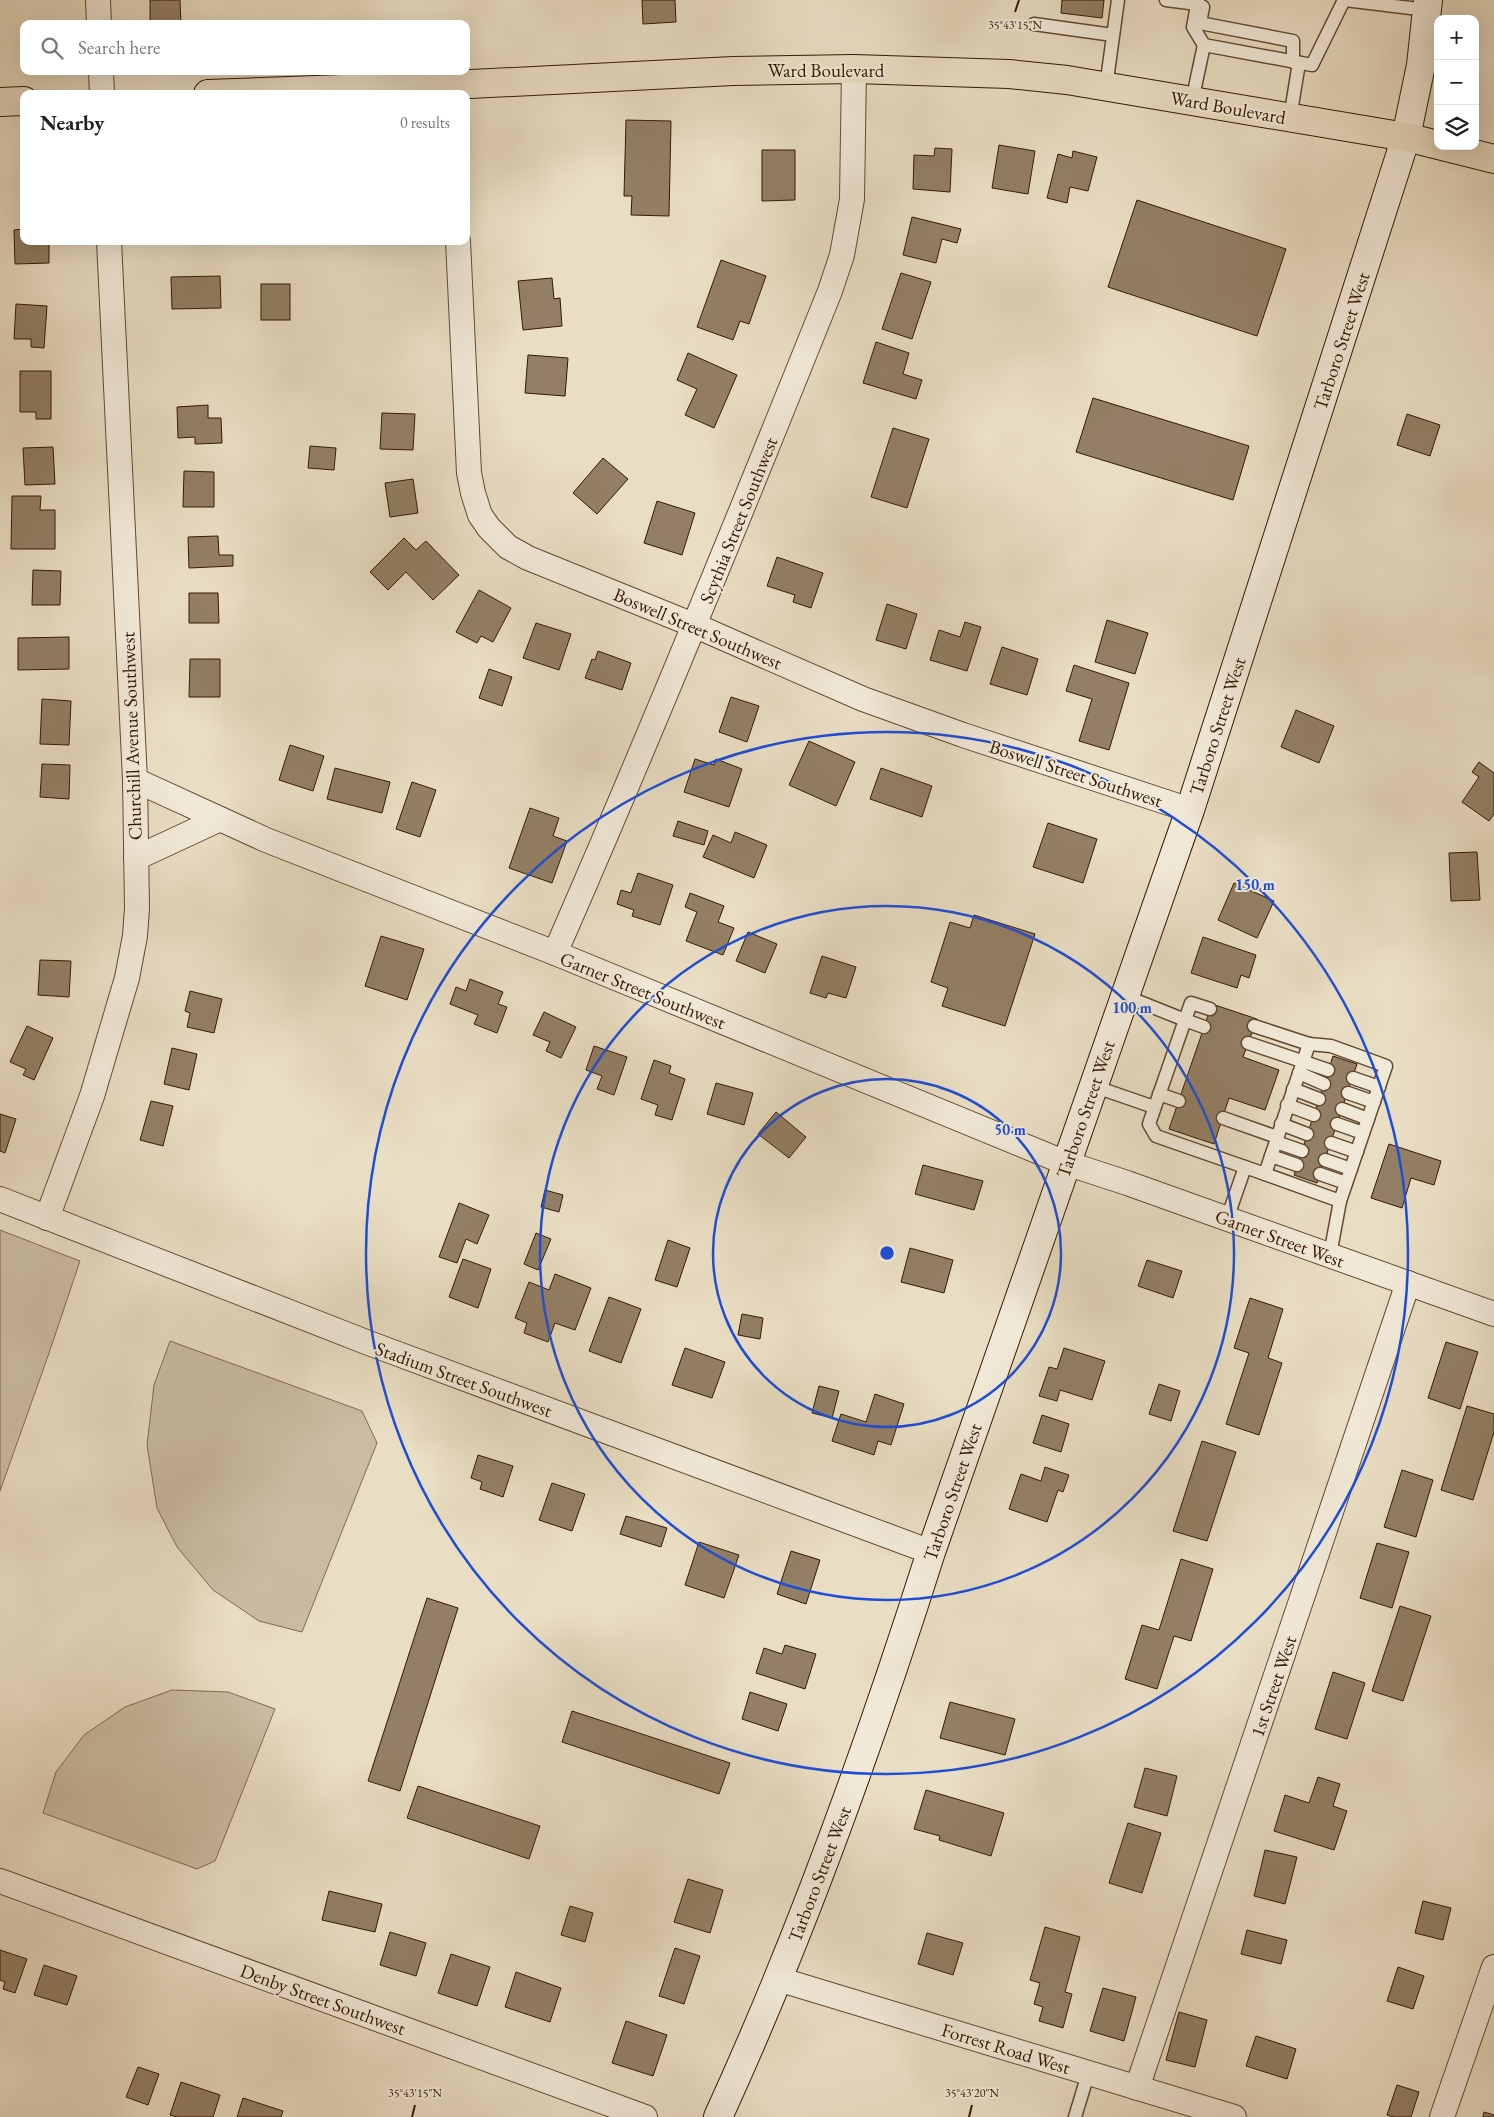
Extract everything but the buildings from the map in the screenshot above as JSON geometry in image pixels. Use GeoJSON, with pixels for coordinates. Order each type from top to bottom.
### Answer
{"type":"FeatureCollection","features":[{"type":"Feature","properties":{"kind":"main road","name":"Tarboro Street West"},"geometry":{"type":"LineString","coordinates":[[718,2117],[778,1979],[812,1894],[896,1663],[931,1552],[1190,810],[1406,137],[1421,65],[1427,5]]}},
{"type":"Feature","properties":{"kind":"main road","name":"Ward Boulevard"},"geometry":{"type":"LineString","coordinates":[[402,90],[451,89],[733,71],[854,69],[1009,74],[1192,101],[1406,137],[1434,144]]}},
{"type":"Feature","properties":{"kind":"main road"},"geometry":{"type":"LineString","coordinates":[[0,102],[20,101]]}},
{"type":"Feature","properties":{"kind":"main road"},"geometry":{"type":"LineString","coordinates":[[1458,150],[1494,159]]}},
{"type":"Feature","properties":{"kind":"street"},"geometry":{"type":"LineString","coordinates":[[98,0],[99,20]]}},
{"type":"Feature","properties":{"kind":"street","name":"Scythia Street Southwest"},"geometry":{"type":"LineString","coordinates":[[555,953],[696,626],[830,291],[842,255],[852,199],[854,69]]}},
{"type":"Feature","properties":{"kind":"street"},"geometry":{"type":"LineString","coordinates":[[101,75],[102,90]]}},
{"type":"Feature","properties":{"kind":"street","name":"Churchill Avenue Southwest"},"geometry":{"type":"LineString","coordinates":[[48,1218],[92,1096],[127,978],[137,908],[135,780],[109,245]]}},
{"type":"Feature","properties":{"kind":"street","name":"Boswell Street Southwest"},"geometry":{"type":"LineString","coordinates":[[458,245],[469,473],[480,515],[500,540],[528,558],[696,626],[863,699],[962,735],[1190,810]]}},
{"type":"Feature","properties":{"kind":"street","name":"Garner Street Southwest"},"geometry":{"type":"LineString","coordinates":[[135,780],[266,840],[555,953],[1066,1163]]}},
{"type":"Feature","properties":{"kind":"street"},"geometry":{"type":"LineString","coordinates":[[136,858],[220,819]]}},
{"type":"Feature","properties":{"kind":"street","name":"Garner Street West"},"geometry":{"type":"LineString","coordinates":[[1066,1163],[1494,1314]]}},
{"type":"Feature","properties":{"kind":"street","name":"Stadium Street Southwest"},"geometry":{"type":"LineString","coordinates":[[0,1199],[366,1342],[931,1552]]}},
{"type":"Feature","properties":{"kind":"street","name":"1st Street West"},"geometry":{"type":"LineString","coordinates":[[1137,2088],[1408,1283]]}},
{"type":"Feature","properties":{"kind":"street","name":"Denby Street Southwest"},"geometry":{"type":"LineString","coordinates":[[0,1881],[645,2117]]}},
{"type":"Feature","properties":{"kind":"street"},"geometry":{"type":"LineString","coordinates":[[1442,2117],[1494,1967]]}},
{"type":"Feature","properties":{"kind":"street","name":"Forrest Road West"},"geometry":{"type":"LineString","coordinates":[[778,1979],[1234,2117]]}},
{"type":"Feature","properties":{"kind":"lane"},"geometry":{"type":"LineString","coordinates":[[1106,87],[1118,0]]}},
{"type":"Feature","properties":{"kind":"lane"},"geometry":{"type":"LineString","coordinates":[[1166,0],[1200,1]]}},
{"type":"Feature","properties":{"kind":"lane"},"geometry":{"type":"LineString","coordinates":[[1204,45],[1312,65],[1345,0],[1427,5]]}},
{"type":"Feature","properties":{"kind":"lane"},"geometry":{"type":"LineString","coordinates":[[1200,1],[1200,23],[1228,24],[1285,36],[1293,41],[1290,118]]}},
{"type":"Feature","properties":{"kind":"lane"},"geometry":{"type":"LineString","coordinates":[[1192,101],[1204,45],[1192,27],[1200,1]]}},
{"type":"Feature","properties":{"kind":"lane"},"geometry":{"type":"LineString","coordinates":[[1034,24],[1113,35]]}},
{"type":"Feature","properties":{"kind":"lane"},"geometry":{"type":"LineString","coordinates":[[1224,48],[1228,24]]}},
{"type":"Feature","properties":{"kind":"lane"},"geometry":{"type":"LineString","coordinates":[[1125,996],[1204,1027]]}},
{"type":"Feature","properties":{"kind":"lane"},"geometry":{"type":"LineString","coordinates":[[1210,1009],[1191,1003],[1149,1124],[1156,1136],[1340,1201]]}},
{"type":"Feature","properties":{"kind":"lane"},"geometry":{"type":"LineString","coordinates":[[1254,1026],[1309,1044],[1331,1046],[1386,1066],[1340,1201],[1330,1255]]}},
{"type":"Feature","properties":{"kind":"lane"},"geometry":{"type":"LineString","coordinates":[[1248,1043],[1328,1070]]}},
{"type":"Feature","properties":{"kind":"lane"},"geometry":{"type":"LineString","coordinates":[[1265,1174],[1309,1044]]}},
{"type":"Feature","properties":{"kind":"lane"},"geometry":{"type":"LineString","coordinates":[[1299,1073],[1324,1084]]}},
{"type":"Feature","properties":{"kind":"lane"},"geometry":{"type":"LineString","coordinates":[[1353,1078],[1379,1087]]}},
{"type":"Feature","properties":{"kind":"lane"},"geometry":{"type":"LineString","coordinates":[[1093,1086],[1154,1107]]}},
{"type":"Feature","properties":{"kind":"lane"},"geometry":{"type":"LineString","coordinates":[[1293,1089],[1319,1099]]}},
{"type":"Feature","properties":{"kind":"lane"},"geometry":{"type":"LineString","coordinates":[[1348,1093],[1374,1102]]}},
{"type":"Feature","properties":{"kind":"lane"},"geometry":{"type":"LineString","coordinates":[[1159,1094],[1179,1101]]}},
{"type":"Feature","properties":{"kind":"lane"},"geometry":{"type":"LineString","coordinates":[[1287,1105],[1314,1115]]}},
{"type":"Feature","properties":{"kind":"lane"},"geometry":{"type":"LineString","coordinates":[[1342,1109],[1368,1119]]}},
{"type":"Feature","properties":{"kind":"lane"},"geometry":{"type":"LineString","coordinates":[[1223,1118],[1302,1151]]}},
{"type":"Feature","properties":{"kind":"lane"},"geometry":{"type":"LineString","coordinates":[[1281,1124],[1307,1134]]}},
{"type":"Feature","properties":{"kind":"lane"},"geometry":{"type":"LineString","coordinates":[[1337,1124],[1363,1133]]}},
{"type":"Feature","properties":{"kind":"lane"},"geometry":{"type":"LineString","coordinates":[[1331,1143],[1357,1152]]}},
{"type":"Feature","properties":{"kind":"lane"},"geometry":{"type":"LineString","coordinates":[[1271,1156],[1297,1165]]}},
{"type":"Feature","properties":{"kind":"lane"},"geometry":{"type":"LineString","coordinates":[[1325,1160],[1351,1169]]}},
{"type":"Feature","properties":{"kind":"lane"},"geometry":{"type":"LineString","coordinates":[[1227,1219],[1245,1167]]}},
{"type":"Feature","properties":{"kind":"lane"},"geometry":{"type":"LineString","coordinates":[[1320,1174],[1346,1182]]}},
{"type":"Feature","properties":{"kind":"lane"},"geometry":{"type":"LineString","coordinates":[[1075,2117],[1088,2074]]}},
{"type":"Feature","properties":{"kind":"shaded area"},"geometry":{"type":"Polygon","coordinates":[[[0,1230],[80,1261],[0,1491],[0,1230]]]}},
{"type":"Feature","properties":{"kind":"shaded area"},"geometry":{"type":"Polygon","coordinates":[[[170,1341],[362,1411],[377,1443],[302,1632],[259,1621],[213,1590],[177,1547],[157,1508],[147,1445],[154,1385],[170,1341]]]}},
{"type":"Feature","properties":{"kind":"shaded area"},"geometry":{"type":"Polygon","coordinates":[[[172,1690],[228,1692],[275,1709],[215,1861],[197,1869],[43,1813],[56,1772],[84,1735],[125,1707],[172,1690]]]}}]}
